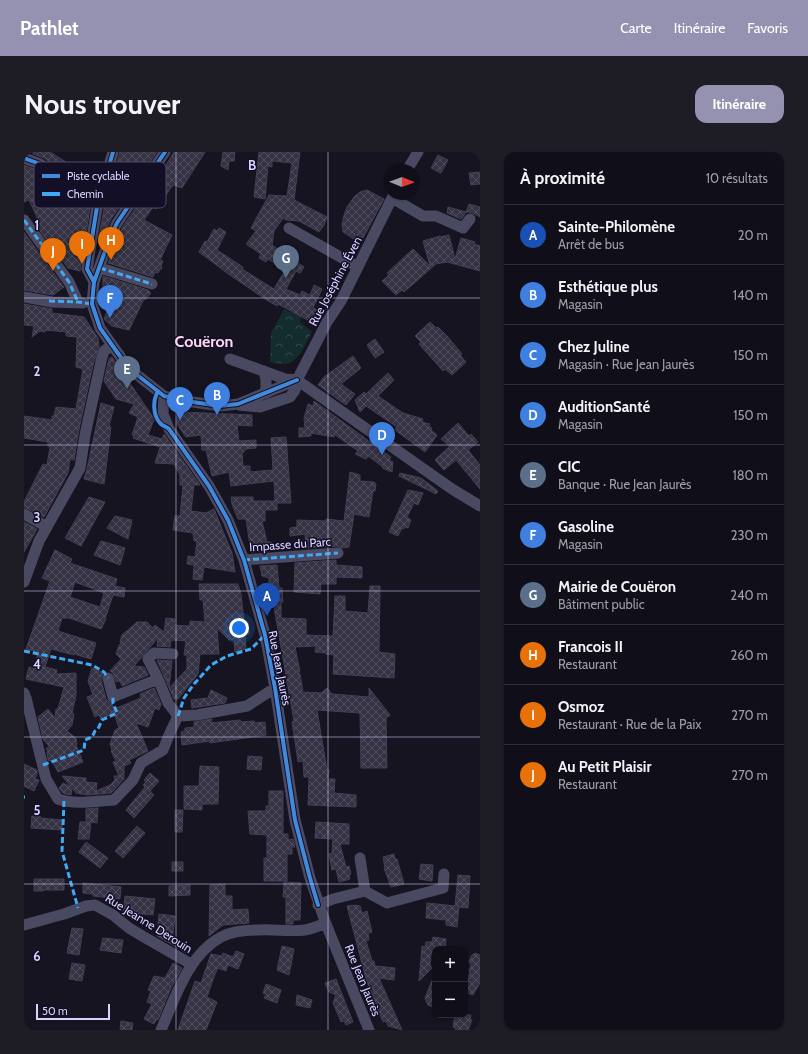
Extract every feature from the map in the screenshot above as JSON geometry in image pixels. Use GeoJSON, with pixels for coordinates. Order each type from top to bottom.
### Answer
{"type":"FeatureCollection","features":[{"type":"Feature","properties":{"kind":"street"},"geometry":{"type":"LineString","coordinates":[[110,162],[113,152]]}},
{"type":"Feature","properties":{"kind":"street"},"geometry":{"type":"LineString","coordinates":[[158,162],[165,152]]}},
{"type":"Feature","properties":{"kind":"street"},"geometry":{"type":"LineString","coordinates":[[411,164],[418,152]]}},
{"type":"Feature","properties":{"kind":"street"},"geometry":{"type":"LineString","coordinates":[[24,158],[35,162]]}},
{"type":"Feature","properties":{"kind":"street","name":"Rue Joséphine Éven"},"geometry":{"type":"LineString","coordinates":[[238,404],[260,407],[290,397],[295,390],[297,380],[341,301],[391,200]]}},
{"type":"Feature","properties":{"kind":"street"},"geometry":{"type":"LineString","coordinates":[[399,200],[423,216],[436,216],[463,228],[470,219]]}},
{"type":"Feature","properties":{"kind":"street"},"geometry":{"type":"LineString","coordinates":[[94,282],[87,269],[97,208]]}},
{"type":"Feature","properties":{"kind":"street"},"geometry":{"type":"LineString","coordinates":[[127,208],[117,222],[109,240],[94,282],[92,304],[100,328],[122,359],[136,374],[164,396],[220,406],[238,404],[297,380]]}},
{"type":"Feature","properties":{"kind":"street"},"geometry":{"type":"LineString","coordinates":[[24,220],[69,282],[78,302]]}},
{"type":"Feature","properties":{"kind":"street"},"geometry":{"type":"LineString","coordinates":[[289,228],[358,267]]}},
{"type":"Feature","properties":{"kind":"street"},"geometry":{"type":"LineString","coordinates":[[100,268],[152,284]]}},
{"type":"Feature","properties":{"kind":"street"},"geometry":{"type":"LineString","coordinates":[[24,297],[49,301],[92,304]]}},
{"type":"Feature","properties":{"kind":"street"},"geometry":{"type":"LineString","coordinates":[[24,582],[39,541],[80,468],[85,435],[102,357],[104,352],[112,345]]}},
{"type":"Feature","properties":{"kind":"street"},"geometry":{"type":"LineString","coordinates":[[230,359],[285,379],[297,380],[452,489],[480,506]]}},
{"type":"Feature","properties":{"kind":"street"},"geometry":{"type":"LineString","coordinates":[[264,371],[266,393]]}},
{"type":"Feature","properties":{"kind":"street","name":"Rue Jean Jaurès"},"geometry":{"type":"LineString","coordinates":[[164,396],[163,414],[169,429],[209,486],[228,520],[244,560],[265,635],[275,688],[295,820],[310,878],[318,905],[369,1030]]}},
{"type":"Feature","properties":{"kind":"street"},"geometry":{"type":"LineString","coordinates":[[24,514],[47,527]]}},
{"type":"Feature","properties":{"kind":"street","name":"Impasse du Parc"},"geometry":{"type":"LineString","coordinates":[[244,560],[338,553]]}},
{"type":"Feature","properties":{"kind":"street"},"geometry":{"type":"LineString","coordinates":[[173,654],[154,654],[148,659],[168,703],[178,716]]}},
{"type":"Feature","properties":{"kind":"street"},"geometry":{"type":"LineString","coordinates":[[108,678],[113,697],[158,679]]}},
{"type":"Feature","properties":{"kind":"street"},"geometry":{"type":"LineString","coordinates":[[178,716],[212,713],[247,706],[275,688]]}},
{"type":"Feature","properties":{"kind":"street"},"geometry":{"type":"LineString","coordinates":[[24,693],[46,779],[58,799],[64,801],[79,802],[114,800],[133,780],[141,763],[163,750],[178,716]]}},
{"type":"Feature","properties":{"kind":"street"},"geometry":{"type":"LineString","coordinates":[[24,723],[43,765]]}},
{"type":"Feature","properties":{"kind":"street"},"geometry":{"type":"LineString","coordinates":[[360,858],[365,891]]}},
{"type":"Feature","properties":{"kind":"street"},"geometry":{"type":"LineString","coordinates":[[318,905],[333,899],[365,891],[387,903],[443,888],[444,874]]}},
{"type":"Feature","properties":{"kind":"street","name":"Rue Jeanne Derouin"},"geometry":{"type":"LineString","coordinates":[[24,925],[64,914],[86,906],[94,905],[113,915],[134,931],[191,964]]}},
{"type":"Feature","properties":{"kind":"street"},"geometry":{"type":"LineString","coordinates":[[161,1030],[191,964],[202,951],[211,944],[222,937],[236,932],[259,930],[306,930],[326,924]]}},
{"type":"Feature","properties":{"kind":"green space"},"geometry":{"type":"Polygon","coordinates":[[[284,309],[301,317],[300,322],[312,332],[299,355],[291,362],[286,364],[270,362],[271,333],[284,309]]]}},
{"type":"Feature","properties":{"kind":"building"},"geometry":{"type":"Polygon","coordinates":[[[33,152],[50,152],[66,162],[50,162],[33,154],[33,152]]]}},
{"type":"Feature","properties":{"kind":"building"},"geometry":{"type":"Polygon","coordinates":[[[120,152],[157,152],[150,162],[117,162],[120,152]]]}},
{"type":"Feature","properties":{"kind":"building"},"geometry":{"type":"Polygon","coordinates":[[[174,152],[205,152],[182,188],[173,185],[166,195],[166,165],[174,152]]]}},
{"type":"Feature","properties":{"kind":"building"},"geometry":{"type":"Polygon","coordinates":[[[223,152],[235,152],[234,161],[229,161],[228,170],[221,166],[223,152]]]}},
{"type":"Feature","properties":{"kind":"building"},"geometry":{"type":"Polygon","coordinates":[[[259,152],[300,152],[294,200],[327,217],[319,232],[299,221],[286,220],[283,218],[274,231],[272,245],[304,267],[300,273],[296,271],[286,289],[300,295],[302,291],[310,295],[314,285],[322,289],[313,308],[323,313],[317,325],[278,304],[277,306],[265,299],[199,252],[205,241],[207,242],[214,229],[217,231],[219,228],[226,232],[217,250],[243,267],[242,269],[274,289],[285,270],[268,259],[266,262],[259,258],[261,254],[246,244],[256,231],[251,228],[269,195],[287,196],[292,163],[272,161],[272,167],[268,166],[265,199],[254,197],[259,152]]]}},
{"type":"Feature","properties":{"kind":"building"},"geometry":{"type":"Polygon","coordinates":[[[438,155],[448,160],[441,173],[431,168],[438,155]]]}},
{"type":"Feature","properties":{"kind":"building"},"geometry":{"type":"Polygon","coordinates":[[[24,165],[34,169],[34,208],[90,208],[80,271],[68,268],[40,231],[37,217],[29,200],[24,202],[24,165]]]}},
{"type":"Feature","properties":{"kind":"building"},"geometry":{"type":"Polygon","coordinates":[[[480,172],[480,184],[471,185],[469,173],[480,172]]]}},
{"type":"Feature","properties":{"kind":"building"},"geometry":{"type":"Polygon","coordinates":[[[367,190],[384,199],[363,238],[356,235],[354,239],[343,232],[342,224],[347,207],[354,197],[360,192],[367,190]]]}},
{"type":"Feature","properties":{"kind":"building"},"geometry":{"type":"Polygon","coordinates":[[[469,204],[480,207],[480,217],[471,212],[466,212],[469,204]]]}},
{"type":"Feature","properties":{"kind":"building"},"geometry":{"type":"Polygon","coordinates":[[[448,207],[466,212],[461,219],[447,213],[448,207]]]}},
{"type":"Feature","properties":{"kind":"building"},"geometry":{"type":"Polygon","coordinates":[[[119,208],[111,219],[100,243],[98,243],[104,209],[119,208]]]}},
{"type":"Feature","properties":{"kind":"building"},"geometry":{"type":"Polygon","coordinates":[[[136,208],[152,208],[144,220],[172,235],[160,260],[163,261],[161,266],[162,269],[160,269],[158,273],[155,272],[153,277],[108,263],[123,226],[136,208]]]}},
{"type":"Feature","properties":{"kind":"building"},"geometry":{"type":"Polygon","coordinates":[[[24,232],[64,287],[53,295],[24,290],[24,232]]]}},
{"type":"Feature","properties":{"kind":"building"},"geometry":{"type":"Polygon","coordinates":[[[449,235],[455,259],[461,238],[475,242],[474,244],[480,246],[480,271],[447,262],[436,264],[404,292],[402,290],[396,295],[382,281],[389,275],[387,273],[413,249],[430,266],[423,241],[449,235]]]}},
{"type":"Feature","properties":{"kind":"building"},"geometry":{"type":"Polygon","coordinates":[[[103,276],[148,290],[151,293],[145,300],[144,299],[129,330],[112,326],[104,319],[108,308],[105,307],[103,300],[103,276]]]}},
{"type":"Feature","properties":{"kind":"building"},"geometry":{"type":"Polygon","coordinates":[[[24,304],[52,309],[52,313],[84,317],[98,338],[99,346],[93,365],[74,460],[70,459],[68,473],[44,517],[24,507],[24,502],[43,464],[47,465],[50,447],[48,446],[48,442],[24,438],[24,416],[52,420],[56,407],[76,409],[83,369],[76,367],[77,337],[66,336],[66,332],[45,330],[45,332],[40,331],[32,337],[34,326],[24,325],[24,304]]]}},
{"type":"Feature","properties":{"kind":"building"},"geometry":{"type":"Polygon","coordinates":[[[430,322],[436,328],[438,327],[447,336],[462,354],[460,355],[466,362],[452,375],[445,369],[443,371],[419,344],[421,342],[415,336],[430,322]]]}},
{"type":"Feature","properties":{"kind":"building"},"geometry":{"type":"Polygon","coordinates":[[[375,339],[384,352],[375,358],[367,345],[375,339]]]}},
{"type":"Feature","properties":{"kind":"building"},"geometry":{"type":"Polygon","coordinates":[[[353,356],[361,368],[341,384],[355,394],[346,405],[318,385],[324,377],[353,356]]]}},
{"type":"Feature","properties":{"kind":"building"},"geometry":{"type":"Polygon","coordinates":[[[112,357],[155,420],[148,435],[162,439],[164,434],[200,485],[194,485],[191,511],[206,513],[214,509],[232,553],[235,572],[204,567],[202,580],[193,579],[194,565],[187,564],[188,556],[195,557],[197,541],[194,541],[193,533],[173,530],[175,516],[180,516],[183,485],[180,485],[180,475],[174,464],[155,463],[160,447],[133,438],[134,435],[132,435],[138,417],[129,413],[134,404],[116,399],[104,381],[109,359],[112,357]]]}},
{"type":"Feature","properties":{"kind":"building"},"geometry":{"type":"Polygon","coordinates":[[[388,373],[394,380],[378,396],[403,413],[423,419],[422,422],[430,424],[429,427],[432,428],[431,430],[437,435],[425,452],[395,430],[397,427],[366,406],[360,412],[355,400],[364,392],[366,394],[388,373]]]}},
{"type":"Feature","properties":{"kind":"building"},"geometry":{"type":"Polygon","coordinates":[[[314,401],[391,457],[389,460],[393,462],[392,472],[382,468],[383,467],[368,456],[366,459],[355,454],[358,451],[334,434],[334,437],[311,433],[311,436],[299,437],[299,428],[305,428],[304,418],[308,404],[313,406],[314,401]]]}},
{"type":"Feature","properties":{"kind":"building"},"geometry":{"type":"Polygon","coordinates":[[[101,403],[114,407],[109,426],[111,427],[104,484],[84,479],[101,403]]]}},
{"type":"Feature","properties":{"kind":"building"},"geometry":{"type":"Polygon","coordinates":[[[179,413],[252,415],[252,426],[237,425],[239,441],[256,440],[256,448],[246,449],[242,454],[243,466],[250,466],[250,472],[273,470],[271,438],[286,437],[291,503],[277,503],[277,510],[265,510],[265,521],[262,521],[267,542],[271,542],[272,549],[278,550],[251,552],[246,519],[238,519],[231,497],[253,497],[253,501],[275,501],[274,481],[231,486],[229,472],[212,476],[206,450],[202,450],[201,435],[186,437],[177,424],[177,416],[179,413]]]}},
{"type":"Feature","properties":{"kind":"building"},"geometry":{"type":"Polygon","coordinates":[[[458,423],[469,436],[471,434],[478,442],[468,450],[480,465],[480,489],[456,460],[444,470],[435,460],[450,446],[441,439],[458,423]]]}},
{"type":"Feature","properties":{"kind":"building"},"geometry":{"type":"Polygon","coordinates":[[[350,472],[360,475],[360,481],[374,482],[376,484],[375,491],[373,491],[369,517],[354,514],[349,547],[342,548],[337,546],[306,548],[305,534],[290,536],[290,528],[297,527],[297,520],[326,521],[326,519],[344,521],[350,472]]]}},
{"type":"Feature","properties":{"kind":"building"},"geometry":{"type":"Polygon","coordinates":[[[400,473],[421,478],[438,491],[436,494],[399,476],[400,473]]]}},
{"type":"Feature","properties":{"kind":"building"},"geometry":{"type":"Polygon","coordinates":[[[408,490],[423,493],[418,505],[414,503],[407,517],[411,520],[408,528],[402,528],[398,536],[389,532],[408,490]]]}},
{"type":"Feature","properties":{"kind":"building"},"geometry":{"type":"Polygon","coordinates":[[[89,497],[105,502],[81,546],[65,538],[89,497]]]}},
{"type":"Feature","properties":{"kind":"building"},"geometry":{"type":"Polygon","coordinates":[[[115,516],[132,520],[128,539],[107,528],[115,516]]]}},
{"type":"Feature","properties":{"kind":"building"},"geometry":{"type":"Polygon","coordinates":[[[24,522],[37,529],[24,552],[24,522]]]}},
{"type":"Feature","properties":{"kind":"building"},"geometry":{"type":"Polygon","coordinates":[[[101,541],[125,548],[120,565],[94,555],[101,541]]]}},
{"type":"Feature","properties":{"kind":"building"},"geometry":{"type":"Polygon","coordinates":[[[55,550],[72,559],[70,563],[117,579],[115,586],[125,588],[124,597],[113,595],[106,619],[101,629],[69,618],[62,618],[58,631],[96,643],[91,659],[77,655],[76,651],[76,654],[74,655],[51,649],[45,667],[57,670],[56,674],[76,673],[76,696],[72,713],[74,714],[72,725],[67,731],[76,738],[76,745],[83,762],[58,772],[52,761],[48,760],[48,751],[46,749],[49,746],[43,739],[38,717],[48,709],[55,718],[56,709],[58,709],[64,687],[26,679],[29,667],[35,669],[38,652],[26,649],[50,581],[42,578],[55,550]],[[75,582],[70,597],[100,607],[104,593],[75,582]]]}},
{"type":"Feature","properties":{"kind":"building"},"geometry":{"type":"Polygon","coordinates":[[[336,560],[336,565],[362,567],[362,578],[336,577],[336,584],[321,584],[320,594],[294,592],[295,563],[336,560]]]}},
{"type":"Feature","properties":{"kind":"building"},"geometry":{"type":"Polygon","coordinates":[[[277,565],[279,588],[282,588],[283,602],[281,602],[281,618],[306,619],[306,635],[333,636],[335,596],[345,596],[345,611],[368,613],[370,586],[380,586],[379,652],[395,654],[394,678],[333,674],[334,655],[315,652],[316,646],[295,647],[300,672],[296,672],[300,674],[303,692],[321,693],[327,688],[332,694],[369,697],[369,688],[390,715],[386,718],[387,768],[361,768],[360,713],[317,710],[327,770],[329,770],[328,779],[335,779],[334,793],[356,795],[356,807],[308,805],[309,777],[304,777],[303,761],[298,762],[292,722],[294,721],[274,607],[267,607],[262,584],[269,583],[269,578],[262,576],[260,566],[277,565]]]}},
{"type":"Feature","properties":{"kind":"building"},"geometry":{"type":"Polygon","coordinates":[[[199,584],[238,584],[241,594],[244,622],[248,622],[249,634],[245,635],[246,649],[235,652],[234,640],[229,640],[217,628],[219,654],[200,654],[198,674],[178,699],[174,699],[169,688],[187,669],[187,655],[184,655],[186,641],[171,640],[170,647],[157,646],[158,638],[134,666],[144,667],[148,675],[122,686],[120,681],[116,682],[113,673],[110,671],[121,659],[116,654],[121,643],[122,635],[137,622],[147,622],[153,628],[155,625],[164,632],[166,618],[175,619],[174,625],[190,626],[190,621],[205,622],[203,600],[200,600],[199,584]]]}},
{"type":"Feature","properties":{"kind":"building"},"geometry":{"type":"Polygon","coordinates":[[[157,660],[172,661],[169,688],[164,676],[157,660]]]}},
{"type":"Feature","properties":{"kind":"building"},"geometry":{"type":"Polygon","coordinates":[[[92,668],[103,673],[101,680],[106,699],[112,704],[114,709],[141,698],[140,694],[154,688],[161,704],[159,710],[155,708],[148,727],[136,723],[148,751],[129,760],[131,763],[124,766],[124,779],[111,793],[87,795],[76,793],[72,788],[71,795],[63,793],[59,788],[63,783],[71,787],[62,776],[86,778],[86,782],[97,783],[96,791],[110,785],[115,780],[114,776],[119,776],[113,762],[116,761],[111,751],[110,744],[115,730],[119,728],[114,713],[101,719],[99,715],[95,717],[87,697],[93,695],[88,681],[92,668]]]}},
{"type":"Feature","properties":{"kind":"building"},"geometry":{"type":"Polygon","coordinates":[[[211,690],[227,698],[225,703],[192,708],[191,700],[208,698],[211,690]]]}},
{"type":"Feature","properties":{"kind":"building"},"geometry":{"type":"Polygon","coordinates":[[[212,719],[211,723],[240,720],[241,722],[265,722],[266,735],[210,743],[210,741],[182,745],[181,732],[185,731],[185,728],[194,727],[194,722],[212,719]]]}},
{"type":"Feature","properties":{"kind":"building"},"geometry":{"type":"Polygon","coordinates":[[[248,756],[262,757],[261,770],[247,769],[248,756]]]}},
{"type":"Feature","properties":{"kind":"building"},"geometry":{"type":"Polygon","coordinates":[[[24,764],[37,770],[35,779],[39,780],[34,791],[24,786],[24,764]]]}},
{"type":"Feature","properties":{"kind":"building"},"geometry":{"type":"Polygon","coordinates":[[[200,766],[219,767],[218,804],[202,804],[202,810],[184,809],[184,786],[199,786],[200,766]]]}},
{"type":"Feature","properties":{"kind":"building"},"geometry":{"type":"Polygon","coordinates":[[[150,773],[159,781],[150,791],[154,795],[134,818],[126,810],[145,787],[143,785],[146,782],[144,780],[150,773]]]}},
{"type":"Feature","properties":{"kind":"building"},"geometry":{"type":"Polygon","coordinates":[[[269,791],[283,791],[283,834],[288,834],[288,840],[293,839],[295,847],[292,847],[292,854],[287,854],[287,881],[264,881],[264,858],[267,858],[267,835],[250,834],[248,811],[266,811],[266,806],[269,806],[269,791]]]}},
{"type":"Feature","properties":{"kind":"building"},"geometry":{"type":"Polygon","coordinates":[[[98,808],[97,823],[91,822],[89,839],[78,839],[80,822],[86,822],[86,809],[98,808]]]}},
{"type":"Feature","properties":{"kind":"building"},"geometry":{"type":"Polygon","coordinates":[[[175,810],[183,810],[182,832],[175,832],[175,810]]]}},
{"type":"Feature","properties":{"kind":"building"},"geometry":{"type":"Polygon","coordinates":[[[32,816],[62,820],[62,830],[31,828],[32,816]]]}},
{"type":"Feature","properties":{"kind":"building"},"geometry":{"type":"Polygon","coordinates":[[[316,822],[349,824],[349,844],[340,844],[346,867],[349,866],[351,874],[349,875],[350,879],[339,882],[336,869],[332,870],[329,854],[332,853],[333,839],[315,838],[316,822]]]}},
{"type":"Feature","properties":{"kind":"building"},"geometry":{"type":"Polygon","coordinates":[[[137,826],[145,833],[123,858],[115,851],[137,826]]]}},
{"type":"Feature","properties":{"kind":"building"},"geometry":{"type":"Polygon","coordinates":[[[86,842],[108,858],[100,868],[79,852],[86,842]]]}},
{"type":"Feature","properties":{"kind":"building"},"geometry":{"type":"Polygon","coordinates":[[[394,854],[395,859],[397,859],[404,884],[391,887],[384,868],[383,857],[394,854]]]}},
{"type":"Feature","properties":{"kind":"building"},"geometry":{"type":"Polygon","coordinates":[[[172,862],[183,862],[183,871],[172,871],[172,862]]]}},
{"type":"Feature","properties":{"kind":"building"},"geometry":{"type":"Polygon","coordinates":[[[421,864],[433,865],[432,881],[419,879],[421,864]]]}},
{"type":"Feature","properties":{"kind":"building"},"geometry":{"type":"Polygon","coordinates":[[[458,875],[470,876],[468,908],[459,907],[457,927],[446,925],[446,920],[426,918],[427,903],[455,906],[458,875]]]}},
{"type":"Feature","properties":{"kind":"building"},"geometry":{"type":"Polygon","coordinates":[[[34,879],[64,879],[64,890],[34,891],[34,879]]]}},
{"type":"Feature","properties":{"kind":"building"},"geometry":{"type":"Polygon","coordinates":[[[284,882],[301,883],[300,920],[293,920],[293,924],[286,924],[286,897],[283,897],[284,882]]]}},
{"type":"Feature","properties":{"kind":"building"},"geometry":{"type":"Polygon","coordinates":[[[83,883],[121,887],[120,899],[93,896],[93,894],[83,893],[83,883]]]}},
{"type":"Feature","properties":{"kind":"building"},"geometry":{"type":"Polygon","coordinates":[[[225,884],[225,896],[232,896],[232,910],[248,909],[249,923],[223,925],[209,936],[210,885],[225,884]]]}},
{"type":"Feature","properties":{"kind":"building"},"geometry":{"type":"Polygon","coordinates":[[[190,885],[190,895],[169,896],[169,886],[190,885]]]}},
{"type":"Feature","properties":{"kind":"building"},"geometry":{"type":"Polygon","coordinates":[[[125,896],[155,899],[153,915],[123,913],[125,896]]]}},
{"type":"Feature","properties":{"kind":"building"},"geometry":{"type":"Polygon","coordinates":[[[347,906],[360,906],[362,913],[367,911],[372,932],[368,933],[369,940],[366,941],[375,966],[395,968],[394,980],[379,978],[402,1030],[388,1026],[386,1021],[383,1022],[366,979],[347,906]]]}},
{"type":"Feature","properties":{"kind":"building"},"geometry":{"type":"Polygon","coordinates":[[[159,914],[175,916],[172,941],[189,947],[187,953],[157,936],[159,914]]]}},
{"type":"Feature","properties":{"kind":"building"},"geometry":{"type":"Polygon","coordinates":[[[72,928],[83,929],[79,955],[67,953],[72,928]]]}},
{"type":"Feature","properties":{"kind":"building"},"geometry":{"type":"Polygon","coordinates":[[[433,937],[446,939],[445,946],[432,946],[430,965],[432,968],[419,981],[422,946],[425,947],[426,942],[432,942],[433,937]]]}},
{"type":"Feature","properties":{"kind":"building"},"geometry":{"type":"Polygon","coordinates":[[[103,938],[123,940],[121,953],[100,950],[103,938]]]}},
{"type":"Feature","properties":{"kind":"building"},"geometry":{"type":"Polygon","coordinates":[[[282,946],[294,949],[289,975],[277,970],[282,946]]]}},
{"type":"Feature","properties":{"kind":"building"},"geometry":{"type":"Polygon","coordinates":[[[236,951],[244,954],[238,969],[228,965],[226,971],[218,968],[215,974],[207,997],[217,1002],[206,1030],[178,1030],[195,981],[201,983],[211,954],[222,956],[223,953],[233,957],[236,951]]]}},
{"type":"Feature","properties":{"kind":"building"},"geometry":{"type":"Polygon","coordinates":[[[475,953],[480,955],[480,983],[473,995],[468,993],[468,978],[471,966],[469,961],[475,953]]]}},
{"type":"Feature","properties":{"kind":"building"},"geometry":{"type":"Polygon","coordinates":[[[72,963],[85,965],[82,981],[69,979],[72,963]]]}},
{"type":"Feature","properties":{"kind":"building"},"geometry":{"type":"Polygon","coordinates":[[[173,963],[182,968],[171,988],[158,1020],[157,1019],[154,1024],[144,1019],[152,1004],[147,1002],[151,991],[148,990],[154,976],[165,978],[173,963]]]}},
{"type":"Feature","properties":{"kind":"building"},"geometry":{"type":"Polygon","coordinates":[[[336,979],[353,1022],[346,1025],[344,1021],[341,1022],[333,1003],[336,995],[329,992],[325,983],[336,979]]]}},
{"type":"Feature","properties":{"kind":"building"},"geometry":{"type":"Polygon","coordinates":[[[432,980],[432,1007],[428,1005],[425,998],[432,980]]]}},
{"type":"Feature","properties":{"kind":"building"},"geometry":{"type":"Polygon","coordinates":[[[266,984],[281,990],[277,1003],[264,998],[266,994],[263,993],[266,984]]]}},
{"type":"Feature","properties":{"kind":"building"},"geometry":{"type":"Polygon","coordinates":[[[297,995],[312,1000],[310,1008],[296,1005],[297,995]]]}},
{"type":"Feature","properties":{"kind":"building"},"geometry":{"type":"Polygon","coordinates":[[[468,1015],[471,1015],[470,1019],[472,1020],[468,1030],[455,1030],[456,1028],[453,1027],[454,1018],[468,1018],[468,1015]]]}},
{"type":"Feature","properties":{"kind":"building"},"geometry":{"type":"Polygon","coordinates":[[[121,1021],[133,1023],[132,1030],[120,1030],[121,1021]]]}},
{"type":"Feature","properties":{"kind":"marked path"},"geometry":{"type":"LineString","coordinates":[[24,220],[69,282],[78,302]]}},
{"type":"Feature","properties":{"kind":"marked path"},"geometry":{"type":"LineString","coordinates":[[100,268],[152,284]]}},
{"type":"Feature","properties":{"kind":"marked path"},"geometry":{"type":"LineString","coordinates":[[49,301],[92,304]]}},
{"type":"Feature","properties":{"kind":"marked path"},"geometry":{"type":"LineString","coordinates":[[244,560],[338,553]]}},
{"type":"Feature","properties":{"kind":"marked path"},"geometry":{"type":"LineString","coordinates":[[178,716],[184,698],[211,665],[227,656],[251,649],[265,635]]}},
{"type":"Feature","properties":{"kind":"marked path"},"geometry":{"type":"LineString","coordinates":[[24,651],[92,665],[104,672],[108,678]]}},
{"type":"Feature","properties":{"kind":"marked path"},"geometry":{"type":"LineString","coordinates":[[43,765],[84,750],[85,740],[92,737],[102,720],[117,713],[113,703],[113,697]]}},
{"type":"Feature","properties":{"kind":"marked path"},"geometry":{"type":"LineString","coordinates":[[64,801],[62,851],[78,908]]}},
{"type":"Feature","properties":{"kind":"cycle path"},"geometry":{"type":"LineString","coordinates":[[110,162],[113,152]]}},
{"type":"Feature","properties":{"kind":"cycle path"},"geometry":{"type":"LineString","coordinates":[[158,162],[165,152]]}},
{"type":"Feature","properties":{"kind":"cycle path"},"geometry":{"type":"LineString","coordinates":[[24,158],[35,162]]}},
{"type":"Feature","properties":{"kind":"cycle path"},"geometry":{"type":"LineString","coordinates":[[94,282],[87,269],[97,208]]}},
{"type":"Feature","properties":{"kind":"cycle path"},"geometry":{"type":"LineString","coordinates":[[127,208],[117,223],[109,240],[94,282],[92,304],[100,328],[122,359],[136,374],[164,396],[220,406],[238,404],[297,380]]}},
{"type":"Feature","properties":{"kind":"cycle path"},"geometry":{"type":"LineString","coordinates":[[158,391],[154,408],[158,420],[162,425],[169,429],[209,486],[228,520],[244,560],[265,635],[275,688],[295,820],[318,905]]}},
{"type":"Feature","properties":{"kind":"place","name":"Francois II"},"geometry":{"type":"Point","coordinates":[111,260]}},
{"type":"Feature","properties":{"kind":"place","name":"Osmoz"},"geometry":{"type":"Point","coordinates":[82,264]}},
{"type":"Feature","properties":{"kind":"place","name":"Au Petit Plaisir"},"geometry":{"type":"Point","coordinates":[53,271]}},
{"type":"Feature","properties":{"kind":"place","name":"Mairie de Couëron"},"geometry":{"type":"Point","coordinates":[286,278]}},
{"type":"Feature","properties":{"kind":"place","name":"Gasoline"},"geometry":{"type":"Point","coordinates":[110,318]}},
{"type":"Feature","properties":{"kind":"place","name":"CIC"},"geometry":{"type":"Point","coordinates":[127,389]}},
{"type":"Feature","properties":{"kind":"place","name":"Esthétique plus"},"geometry":{"type":"Point","coordinates":[217,415]}},
{"type":"Feature","properties":{"kind":"place","name":"Chez Juline"},"geometry":{"type":"Point","coordinates":[180,420]}},
{"type":"Feature","properties":{"kind":"place","name":"AuditionSanté"},"geometry":{"type":"Point","coordinates":[382,455]}},
{"type":"Feature","properties":{"kind":"place","name":"Sainte-Philomène"},"geometry":{"type":"Point","coordinates":[267,616]}},
{"type":"Feature","properties":{"kind":"district","name":"Couëron"},"geometry":{"type":"Point","coordinates":[204,341]}}]}
